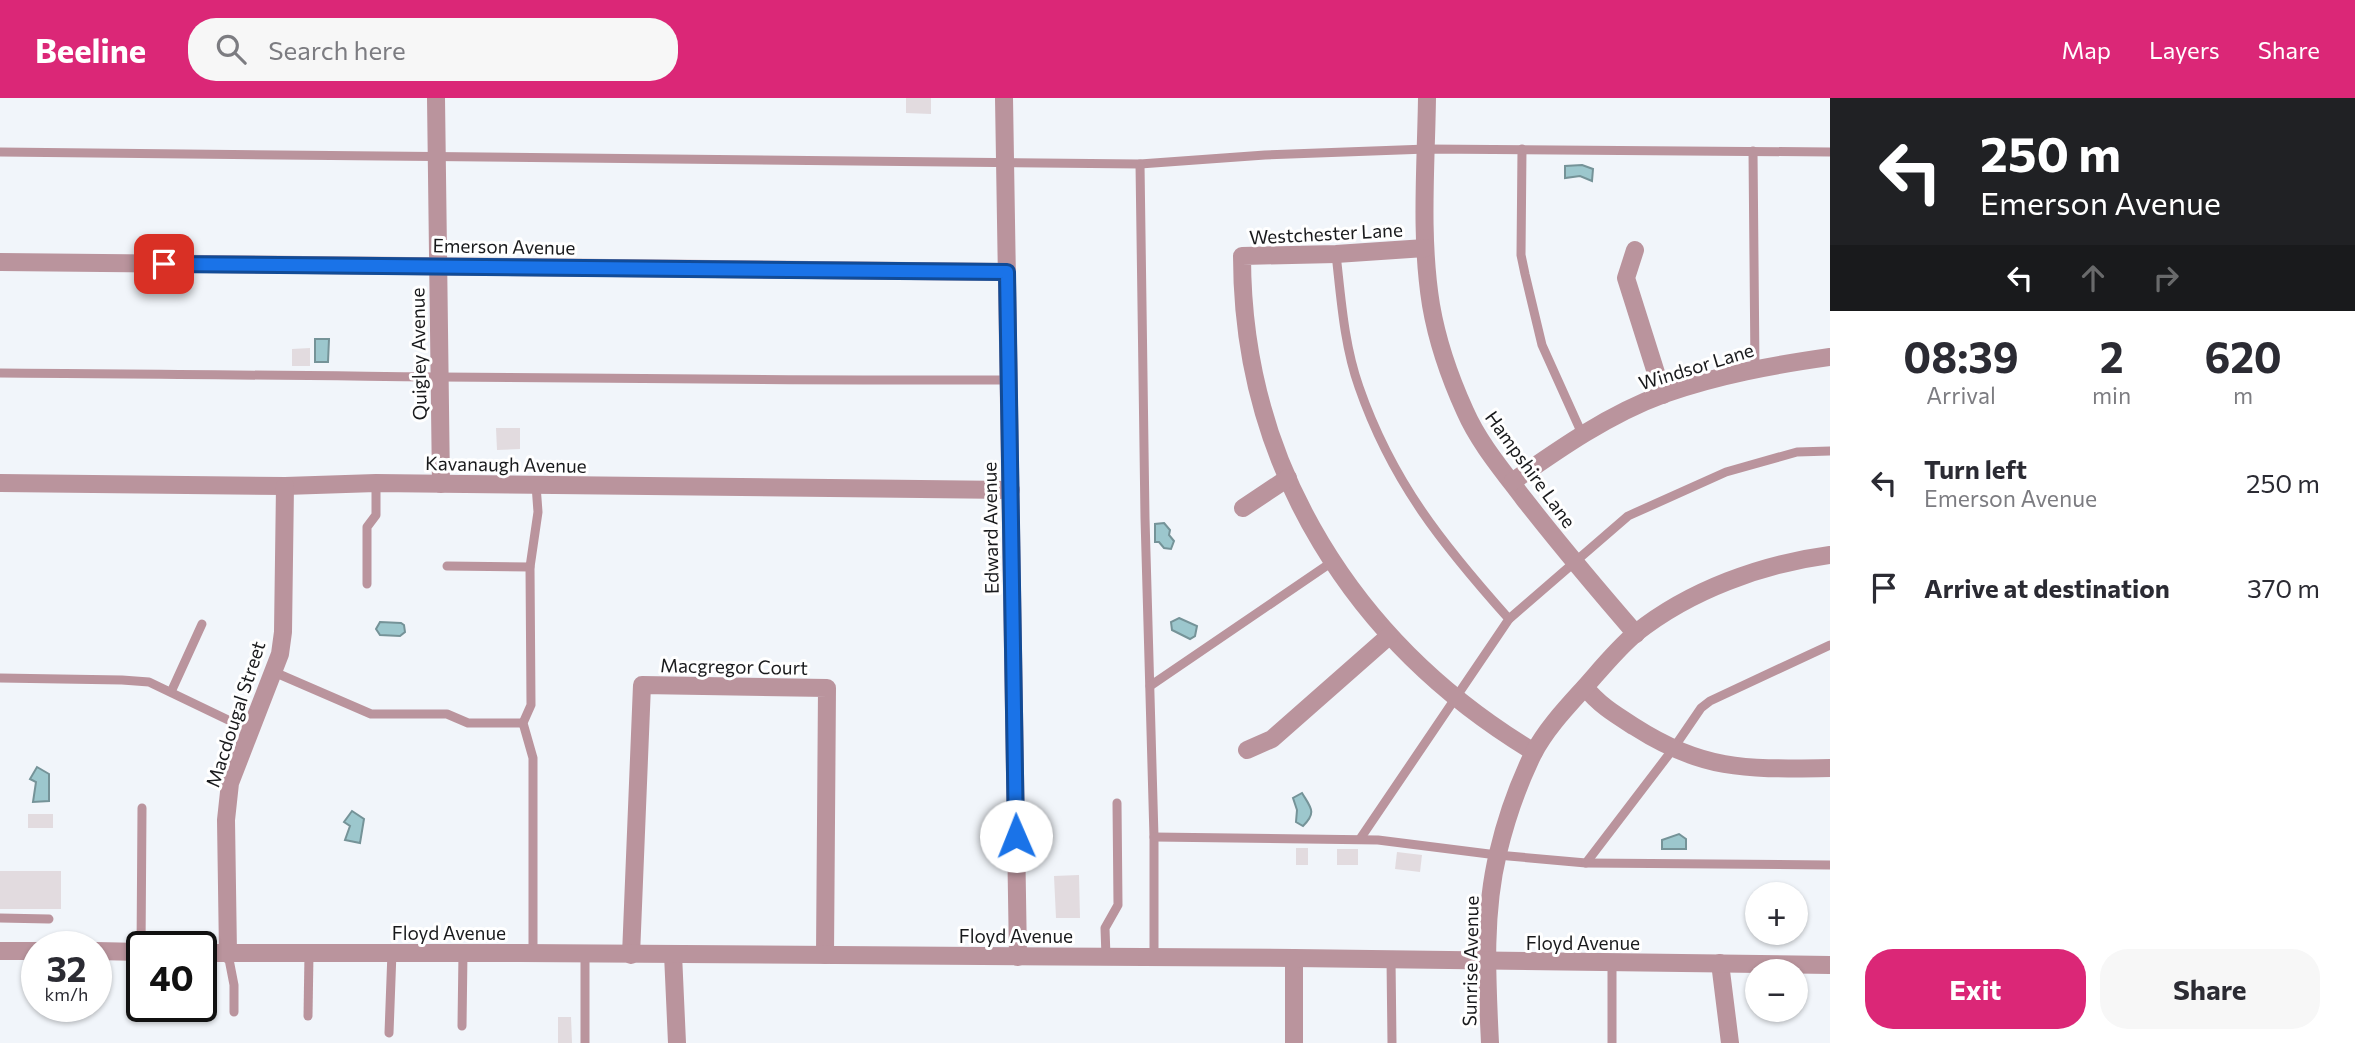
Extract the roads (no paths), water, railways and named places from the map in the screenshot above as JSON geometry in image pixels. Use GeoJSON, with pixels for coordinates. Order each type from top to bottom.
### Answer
{"type":"FeatureCollection","features":[{"type":"Feature","properties":{"kind":"street","name":"Quigley Avenue"},"geometry":{"type":"LineString","coordinates":[[436,98],[441,484]]}},
{"type":"Feature","properties":{"kind":"street","name":"Edward Avenue"},"geometry":{"type":"LineString","coordinates":[[1004,98],[1018,957]]}},
{"type":"Feature","properties":{"kind":"street","name":"Hampshire Lane"},"geometry":{"type":"LineString","coordinates":[[1427,98],[1426,248],[1431,306],[1447,363],[1465,412],[1487,450],[1573,562],[1636,634]]}},
{"type":"Feature","properties":{"kind":"street","name":"Westchester Lane"},"geometry":{"type":"LineString","coordinates":[[1426,248],[1242,256],[1246,326],[1255,379],[1277,451],[1316,536],[1370,614],[1424,672],[1501,732],[1534,752]]}},
{"type":"Feature","properties":{"kind":"street"},"geometry":{"type":"LineString","coordinates":[[1634,250],[1626,278],[1663,395]]}},
{"type":"Feature","properties":{"kind":"street","name":"Emerson Avenue"},"geometry":{"type":"LineString","coordinates":[[0,262],[1007,272]]}},
{"type":"Feature","properties":{"kind":"street","name":"Windsor Lane"},"geometry":{"type":"LineString","coordinates":[[1512,482],[1583,436],[1625,412],[1663,395],[1755,368],[1830,358]]}},
{"type":"Feature","properties":{"kind":"street"},"geometry":{"type":"LineString","coordinates":[[1243,508],[1288,478]]}},
{"type":"Feature","properties":{"kind":"street","name":"Kavanaugh Avenue"},"geometry":{"type":"LineString","coordinates":[[0,483],[285,486],[376,483],[1011,490]]}},
{"type":"Feature","properties":{"kind":"street","name":"Macdougal Street"},"geometry":{"type":"LineString","coordinates":[[228,954],[226,821],[230,783],[274,672],[283,632],[285,486]]}},
{"type":"Feature","properties":{"kind":"street","name":"Sunrise Avenue"},"geometry":{"type":"LineString","coordinates":[[1490,1043],[1487,962],[1491,890],[1497,855],[1508,814],[1534,752],[1559,716],[1636,634],[1689,600],[1719,586],[1802,558],[1830,555]]}},
{"type":"Feature","properties":{"kind":"street"},"geometry":{"type":"LineString","coordinates":[[1247,750],[1272,739],[1390,636]]}},
{"type":"Feature","properties":{"kind":"street","name":"Macgregor Court"},"geometry":{"type":"LineString","coordinates":[[631,955],[642,685],[827,688],[825,955]]}},
{"type":"Feature","properties":{"kind":"street"},"geometry":{"type":"LineString","coordinates":[[1585,687],[1599,704],[1673,749],[1723,765],[1749,769],[1830,768]]}},
{"type":"Feature","properties":{"kind":"street"},"geometry":{"type":"LineString","coordinates":[[0,951],[21,951]]}},
{"type":"Feature","properties":{"kind":"street","name":"Floyd Avenue"},"geometry":{"type":"LineString","coordinates":[[217,954],[1154,957],[1830,965]]}},
{"type":"Feature","properties":{"kind":"street"},"geometry":{"type":"LineString","coordinates":[[673,954],[677,1043]]}},
{"type":"Feature","properties":{"kind":"street"},"geometry":{"type":"LineString","coordinates":[[1294,958],[1294,1043]]}},
{"type":"Feature","properties":{"kind":"street"},"geometry":{"type":"LineString","coordinates":[[1720,963],[1730,1043]]}},
{"type":"Feature","properties":{"kind":"lane"},"geometry":{"type":"LineString","coordinates":[[0,152],[1140,164],[1265,155],[1426,149],[1830,152]]}},
{"type":"Feature","properties":{"kind":"lane"},"geometry":{"type":"LineString","coordinates":[[1522,149],[1522,265],[1542,345],[1583,436]]}},
{"type":"Feature","properties":{"kind":"lane"},"geometry":{"type":"LineString","coordinates":[[1753,151],[1755,368]]}},
{"type":"Feature","properties":{"kind":"lane"},"geometry":{"type":"LineString","coordinates":[[1140,164],[1154,837],[1154,957]]}},
{"type":"Feature","properties":{"kind":"lane"},"geometry":{"type":"LineString","coordinates":[[1336,254],[1352,362],[1386,455],[1444,545],[1509,619]]}},
{"type":"Feature","properties":{"kind":"lane"},"geometry":{"type":"LineString","coordinates":[[0,373],[784,381],[1009,380]]}},
{"type":"Feature","properties":{"kind":"lane"},"geometry":{"type":"LineString","coordinates":[[1360,839],[1509,619],[1628,516],[1726,472],[1797,452],[1830,451]]}},
{"type":"Feature","properties":{"kind":"lane"},"geometry":{"type":"LineString","coordinates":[[368,584],[367,527],[376,515],[376,483]]}},
{"type":"Feature","properties":{"kind":"lane"},"geometry":{"type":"LineString","coordinates":[[533,953],[533,758],[523,723],[531,705],[530,567],[538,512],[536,485]]}},
{"type":"Feature","properties":{"kind":"lane"},"geometry":{"type":"LineString","coordinates":[[1150,686],[1332,562]]}},
{"type":"Feature","properties":{"kind":"lane"},"geometry":{"type":"LineString","coordinates":[[447,566],[530,567]]}},
{"type":"Feature","properties":{"kind":"lane"},"geometry":{"type":"LineString","coordinates":[[170,692],[202,624]]}},
{"type":"Feature","properties":{"kind":"lane"},"geometry":{"type":"LineString","coordinates":[[1586,863],[1701,708],[1710,701],[1830,645]]}},
{"type":"Feature","properties":{"kind":"lane"},"geometry":{"type":"LineString","coordinates":[[274,672],[372,714],[447,714],[468,723],[523,723]]}},
{"type":"Feature","properties":{"kind":"lane"},"geometry":{"type":"LineString","coordinates":[[0,678],[149,682],[249,730]]}},
{"type":"Feature","properties":{"kind":"lane"},"geometry":{"type":"LineString","coordinates":[[1106,957],[1105,928],[1118,905],[1117,803]]}},
{"type":"Feature","properties":{"kind":"lane"},"geometry":{"type":"LineString","coordinates":[[141,931],[142,808]]}},
{"type":"Feature","properties":{"kind":"lane"},"geometry":{"type":"LineString","coordinates":[[1154,837],[1360,839],[1586,863],[1830,865]]}},
{"type":"Feature","properties":{"kind":"lane"},"geometry":{"type":"LineString","coordinates":[[0,918],[49,919]]}},
{"type":"Feature","properties":{"kind":"lane"},"geometry":{"type":"LineString","coordinates":[[389,1032],[392,953]]}},
{"type":"Feature","properties":{"kind":"lane"},"geometry":{"type":"LineString","coordinates":[[462,1026],[463,953]]}},
{"type":"Feature","properties":{"kind":"lane"},"geometry":{"type":"LineString","coordinates":[[228,954],[234,985],[234,1012]]}},
{"type":"Feature","properties":{"kind":"lane"},"geometry":{"type":"LineString","coordinates":[[308,1016],[309,954]]}},
{"type":"Feature","properties":{"kind":"lane"},"geometry":{"type":"LineString","coordinates":[[585,954],[585,1043]]}},
{"type":"Feature","properties":{"kind":"lane"},"geometry":{"type":"LineString","coordinates":[[1391,959],[1392,1043]]}},
{"type":"Feature","properties":{"kind":"lane"},"geometry":{"type":"LineString","coordinates":[[1612,963],[1612,1043]]}},
{"type":"Feature","properties":{"kind":"water"},"geometry":{"type":"Polygon","coordinates":[[[1582,165],[1593,169],[1592,181],[1580,176],[1565,178],[1565,166],[1582,165]]]}},
{"type":"Feature","properties":{"kind":"water"},"geometry":{"type":"Polygon","coordinates":[[[315,339],[329,339],[328,362],[315,362],[315,339]]]}},
{"type":"Feature","properties":{"kind":"water"},"geometry":{"type":"Polygon","coordinates":[[[1164,523],[1174,541],[1171,549],[1155,542],[1155,524],[1164,523]]]}},
{"type":"Feature","properties":{"kind":"water"},"geometry":{"type":"Polygon","coordinates":[[[1179,618],[1197,626],[1195,636],[1190,639],[1172,630],[1171,622],[1179,618]]]}},
{"type":"Feature","properties":{"kind":"water"},"geometry":{"type":"Polygon","coordinates":[[[380,622],[401,623],[405,632],[400,636],[380,635],[376,629],[380,622]]]}},
{"type":"Feature","properties":{"kind":"water"},"geometry":{"type":"Polygon","coordinates":[[[37,767],[49,774],[49,801],[33,802],[36,782],[30,779],[37,767]]]}},
{"type":"Feature","properties":{"kind":"water"},"geometry":{"type":"Polygon","coordinates":[[[1302,793],[1311,810],[1310,817],[1303,826],[1296,822],[1297,810],[1293,798],[1302,793]]]}},
{"type":"Feature","properties":{"kind":"water"},"geometry":{"type":"Polygon","coordinates":[[[352,811],[364,819],[360,843],[345,840],[350,826],[344,822],[352,811]]]}},
{"type":"Feature","properties":{"kind":"water"},"geometry":{"type":"Polygon","coordinates":[[[1679,834],[1686,839],[1686,849],[1662,849],[1662,840],[1679,834]]]}}]}
